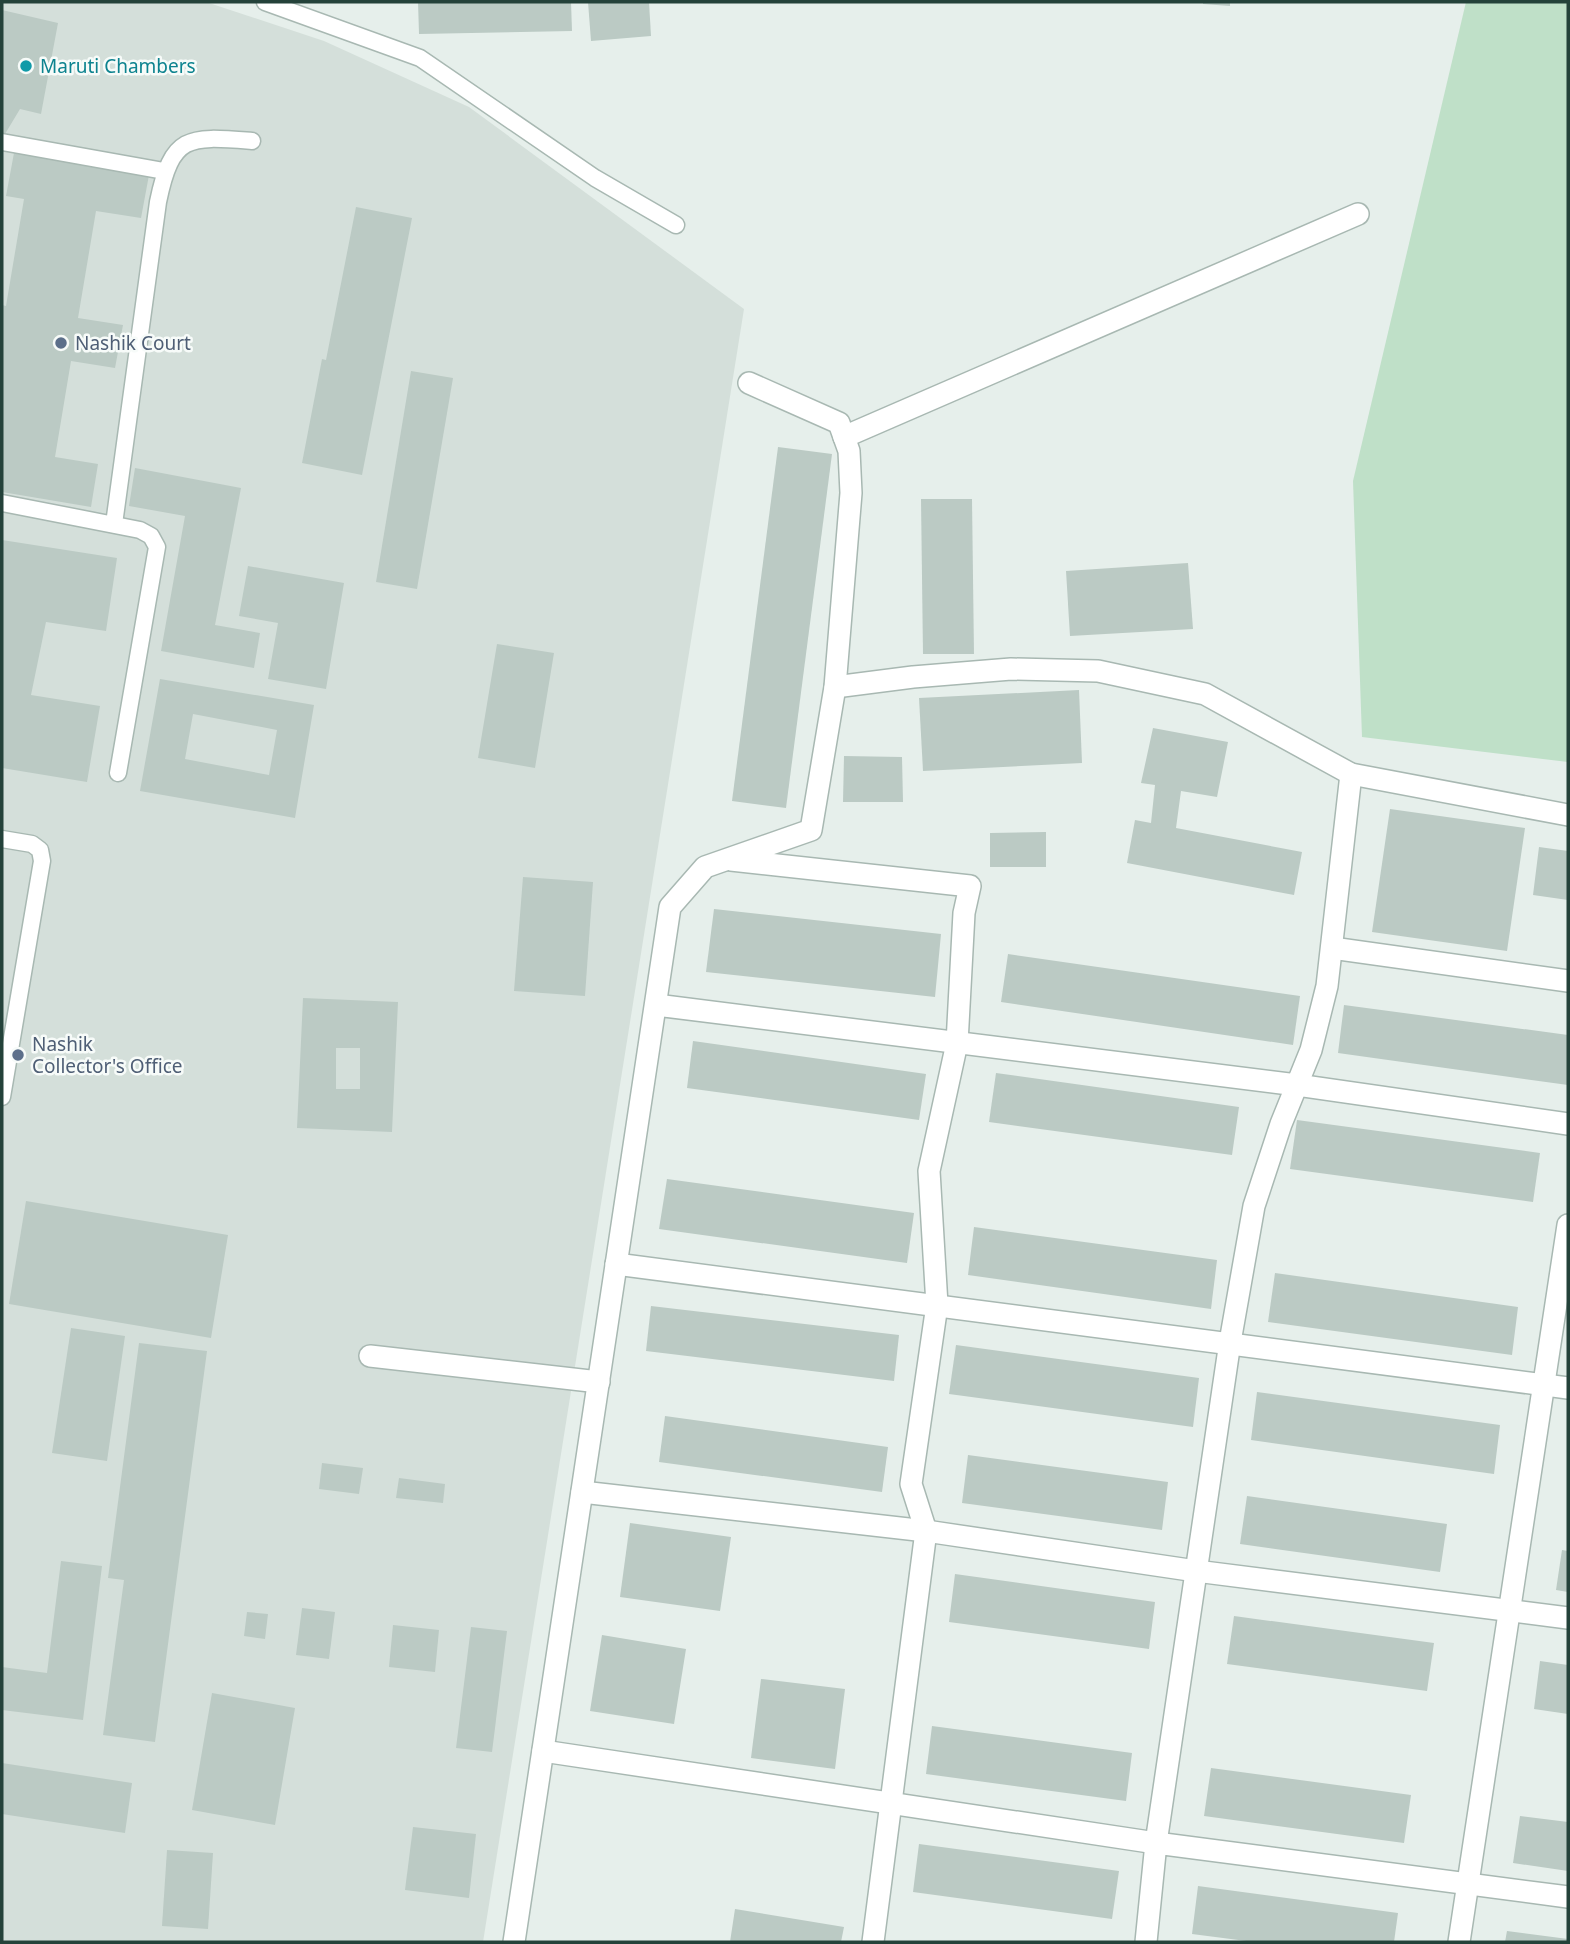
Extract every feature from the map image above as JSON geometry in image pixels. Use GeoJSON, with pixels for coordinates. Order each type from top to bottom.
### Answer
{"type":"FeatureCollection","features":[{"type":"Feature","properties":{"kind":"street"},"geometry":{"type":"LineString","coordinates":[[844,437],[1358,214]]}},
{"type":"Feature","properties":{"kind":"street"},"geometry":{"type":"LineString","coordinates":[[514,1942],[670,907],[705,867],[811,830],[835,687],[851,493],[849,452],[839,423],[749,383]]}},
{"type":"Feature","properties":{"kind":"street"},"geometry":{"type":"LineString","coordinates":[[835,687],[912,677],[1011,669],[1098,671],[1205,694],[1351,774],[1568,815]]}},
{"type":"Feature","properties":{"kind":"street"},"geometry":{"type":"LineString","coordinates":[[1146,1942],[1156,1843],[1230,1342],[1254,1206],[1281,1124],[1311,1050],[1324,999],[1351,774]]}},
{"type":"Feature","properties":{"kind":"street"},"geometry":{"type":"LineString","coordinates":[[722,859],[970,886],[964,913],[957,1042],[929,1171],[937,1305],[911,1484],[926,1531],[873,1942]]}},
{"type":"Feature","properties":{"kind":"street"},"geometry":{"type":"LineString","coordinates":[[1332,948],[1568,981]]}},
{"type":"Feature","properties":{"kind":"street"},"geometry":{"type":"LineString","coordinates":[[656,1005],[1297,1085],[1568,1124]]}},
{"type":"Feature","properties":{"kind":"street"},"geometry":{"type":"LineString","coordinates":[[1460,1942],[1568,1224]]}},
{"type":"Feature","properties":{"kind":"street"},"geometry":{"type":"LineString","coordinates":[[616,1264],[1568,1388]]}},
{"type":"Feature","properties":{"kind":"street"},"geometry":{"type":"LineString","coordinates":[[370,1356],[598,1382]]}},
{"type":"Feature","properties":{"kind":"street"},"geometry":{"type":"LineString","coordinates":[[582,1492],[926,1531],[1196,1571],[1568,1618]]}},
{"type":"Feature","properties":{"kind":"street"},"geometry":{"type":"LineString","coordinates":[[543,1751],[1156,1843],[1568,1897]]}},
{"type":"Feature","properties":{"kind":"lane"},"geometry":{"type":"LineString","coordinates":[[265,2],[299,8],[420,58],[595,178],[676,225]]}},
{"type":"Feature","properties":{"kind":"lane"},"geometry":{"type":"LineString","coordinates":[[114,524],[164,171],[179,147],[205,137],[252,141]]}},
{"type":"Feature","properties":{"kind":"lane"},"geometry":{"type":"LineString","coordinates":[[2,142],[164,171]]}},
{"type":"Feature","properties":{"kind":"lane"},"geometry":{"type":"LineString","coordinates":[[2,503],[140,530],[151,536],[157,547],[118,774]]}},
{"type":"Feature","properties":{"kind":"lane"},"geometry":{"type":"LineString","coordinates":[[2,839],[32,844],[40,850],[42,861],[2,1097]]}},
{"type":"Feature","properties":{"kind":"shaded area"},"geometry":{"type":"Polygon","coordinates":[[[2,2],[206,2],[324,41],[469,107],[744,309],[483,1942],[2,1942],[2,2]]]}},
{"type":"Feature","properties":{"kind":"green space"},"geometry":{"type":"Polygon","coordinates":[[[1466,2],[1568,2],[1568,762],[1362,737],[1353,481],[1466,2]]]}},
{"type":"Feature","properties":{"kind":"building"},"geometry":{"type":"Polygon","coordinates":[[[418,2],[571,2],[572,31],[419,34],[418,2]]]}},
{"type":"Feature","properties":{"kind":"building"},"geometry":{"type":"Polygon","coordinates":[[[588,2],[649,2],[651,36],[591,41],[588,2]]]}},
{"type":"Feature","properties":{"kind":"building"},"geometry":{"type":"Polygon","coordinates":[[[1230,2],[1230,6],[1203,4],[1230,2]]]}},
{"type":"Feature","properties":{"kind":"building","name":"Maruti Chambers"},"geometry":{"type":"Polygon","coordinates":[[[2,10],[58,23],[41,114],[20,109],[2,139],[2,10]]]}},
{"type":"Feature","properties":{"kind":"building","name":"Nashik Court"},"geometry":{"type":"Polygon","coordinates":[[[14,153],[149,175],[141,218],[96,211],[78,318],[123,325],[115,368],[71,361],[55,457],[98,464],[91,507],[2,492],[2,305],[6,306],[24,199],[6,196],[14,153]]]}},
{"type":"Feature","properties":{"kind":"building"},"geometry":{"type":"Polygon","coordinates":[[[356,207],[412,218],[362,475],[302,463],[322,359],[326,360],[356,207]]]}},
{"type":"Feature","properties":{"kind":"building"},"geometry":{"type":"Polygon","coordinates":[[[411,371],[453,378],[417,589],[376,582],[411,371]]]}},
{"type":"Feature","properties":{"kind":"building"},"geometry":{"type":"Polygon","coordinates":[[[778,447],[832,454],[786,808],[732,801],[778,447]]]}},
{"type":"Feature","properties":{"kind":"building"},"geometry":{"type":"Polygon","coordinates":[[[135,468],[241,488],[215,625],[260,633],[254,668],[161,651],[185,516],[129,506],[135,468]]]}},
{"type":"Feature","properties":{"kind":"building"},"geometry":{"type":"Polygon","coordinates":[[[921,499],[972,499],[974,654],[923,654],[921,499]]]}},
{"type":"Feature","properties":{"kind":"building"},"geometry":{"type":"Polygon","coordinates":[[[2,540],[117,558],[106,631],[46,622],[31,695],[100,706],[87,782],[2,768],[2,540]]]}},
{"type":"Feature","properties":{"kind":"building"},"geometry":{"type":"Polygon","coordinates":[[[1188,563],[1193,629],[1070,636],[1066,571],[1188,563]]]}},
{"type":"Feature","properties":{"kind":"building"},"geometry":{"type":"Polygon","coordinates":[[[248,566],[344,583],[326,689],[268,679],[278,623],[239,616],[248,566]]]}},
{"type":"Feature","properties":{"kind":"building"},"geometry":{"type":"Polygon","coordinates":[[[497,644],[554,653],[535,768],[478,758],[497,644]]]}},
{"type":"Feature","properties":{"kind":"building"},"geometry":{"type":"Polygon","coordinates":[[[160,679],[314,705],[295,818],[140,791],[160,679]],[[193,714],[185,759],[269,775],[277,730],[193,714]]]}},
{"type":"Feature","properties":{"kind":"building"},"geometry":{"type":"Polygon","coordinates":[[[1079,690],[1082,763],[923,771],[919,698],[1079,690]]]}},
{"type":"Feature","properties":{"kind":"building"},"geometry":{"type":"Polygon","coordinates":[[[1153,728],[1228,742],[1217,797],[1181,791],[1176,828],[1302,852],[1294,895],[1127,863],[1135,820],[1151,823],[1155,785],[1141,783],[1153,728]]]}},
{"type":"Feature","properties":{"kind":"building"},"geometry":{"type":"Polygon","coordinates":[[[844,756],[902,757],[903,802],[843,802],[844,756]]]}},
{"type":"Feature","properties":{"kind":"building"},"geometry":{"type":"Polygon","coordinates":[[[1390,809],[1525,828],[1507,951],[1372,932],[1390,809]]]}},
{"type":"Feature","properties":{"kind":"building"},"geometry":{"type":"Polygon","coordinates":[[[1046,832],[1046,867],[990,867],[990,833],[1046,832]]]}},
{"type":"Feature","properties":{"kind":"building"},"geometry":{"type":"Polygon","coordinates":[[[1539,847],[1568,851],[1568,900],[1533,895],[1539,847]]]}},
{"type":"Feature","properties":{"kind":"building"},"geometry":{"type":"Polygon","coordinates":[[[523,877],[593,882],[585,996],[514,991],[523,877]]]}},
{"type":"Feature","properties":{"kind":"building"},"geometry":{"type":"Polygon","coordinates":[[[714,909],[941,934],[935,997],[706,972],[714,909]]]}},
{"type":"Feature","properties":{"kind":"building"},"geometry":{"type":"Polygon","coordinates":[[[1008,954],[1300,996],[1293,1045],[1001,1002],[1008,954]]]}},
{"type":"Feature","properties":{"kind":"building"},"geometry":{"type":"Polygon","coordinates":[[[303,998],[398,1002],[392,1132],[297,1128],[303,998]],[[336,1048],[336,1089],[360,1089],[360,1048],[336,1048]]]}},
{"type":"Feature","properties":{"kind":"building"},"geometry":{"type":"Polygon","coordinates":[[[1344,1005],[1568,1035],[1568,1085],[1338,1053],[1344,1005]]]}},
{"type":"Feature","properties":{"kind":"building"},"geometry":{"type":"Polygon","coordinates":[[[693,1041],[926,1074],[919,1120],[687,1088],[693,1041]]]}},
{"type":"Feature","properties":{"kind":"building"},"geometry":{"type":"Polygon","coordinates":[[[996,1073],[1239,1107],[1232,1155],[989,1122],[996,1073]]]}},
{"type":"Feature","properties":{"kind":"building"},"geometry":{"type":"Polygon","coordinates":[[[1297,1120],[1540,1153],[1533,1202],[1290,1169],[1297,1120]]]}},
{"type":"Feature","properties":{"kind":"building"},"geometry":{"type":"Polygon","coordinates":[[[667,1179],[914,1213],[907,1263],[659,1229],[667,1179]]]}},
{"type":"Feature","properties":{"kind":"building"},"geometry":{"type":"Polygon","coordinates":[[[26,1201],[228,1235],[211,1338],[9,1304],[26,1201]]]}},
{"type":"Feature","properties":{"kind":"building"},"geometry":{"type":"Polygon","coordinates":[[[974,1227],[1217,1260],[1211,1309],[968,1275],[974,1227]]]}},
{"type":"Feature","properties":{"kind":"building"},"geometry":{"type":"Polygon","coordinates":[[[1275,1273],[1518,1307],[1512,1355],[1268,1322],[1275,1273]]]}},
{"type":"Feature","properties":{"kind":"building"},"geometry":{"type":"Polygon","coordinates":[[[651,1306],[899,1335],[894,1381],[646,1351],[651,1306]]]}},
{"type":"Feature","properties":{"kind":"building"},"geometry":{"type":"Polygon","coordinates":[[[71,1328],[125,1336],[107,1461],[52,1453],[71,1328]]]}},
{"type":"Feature","properties":{"kind":"building"},"geometry":{"type":"Polygon","coordinates":[[[139,1343],[207,1351],[155,1742],[103,1735],[124,1580],[108,1578],[139,1343]]]}},
{"type":"Feature","properties":{"kind":"building"},"geometry":{"type":"Polygon","coordinates":[[[956,1345],[1199,1378],[1193,1427],[949,1394],[956,1345]]]}},
{"type":"Feature","properties":{"kind":"building"},"geometry":{"type":"Polygon","coordinates":[[[1257,1392],[1500,1425],[1494,1474],[1251,1440],[1257,1392]]]}},
{"type":"Feature","properties":{"kind":"building"},"geometry":{"type":"Polygon","coordinates":[[[665,1416],[888,1447],[882,1492],[659,1462],[665,1416]]]}},
{"type":"Feature","properties":{"kind":"building"},"geometry":{"type":"Polygon","coordinates":[[[968,1455],[1168,1482],[1162,1530],[962,1503],[968,1455]]]}},
{"type":"Feature","properties":{"kind":"building"},"geometry":{"type":"Polygon","coordinates":[[[322,1463],[363,1468],[359,1494],[319,1489],[322,1463]]]}},
{"type":"Feature","properties":{"kind":"building"},"geometry":{"type":"Polygon","coordinates":[[[399,1478],[445,1484],[443,1503],[396,1498],[399,1478]]]}},
{"type":"Feature","properties":{"kind":"building"},"geometry":{"type":"Polygon","coordinates":[[[1247,1496],[1447,1524],[1440,1572],[1240,1544],[1247,1496]]]}},
{"type":"Feature","properties":{"kind":"building"},"geometry":{"type":"Polygon","coordinates":[[[630,1523],[731,1537],[720,1611],[620,1597],[630,1523]]]}},
{"type":"Feature","properties":{"kind":"building"},"geometry":{"type":"Polygon","coordinates":[[[1562,1550],[1568,1551],[1568,1592],[1556,1590],[1562,1550]]]}},
{"type":"Feature","properties":{"kind":"building"},"geometry":{"type":"Polygon","coordinates":[[[61,1561],[102,1566],[83,1720],[2,1710],[2,1667],[47,1673],[61,1561]]]}},
{"type":"Feature","properties":{"kind":"building"},"geometry":{"type":"Polygon","coordinates":[[[955,1574],[1155,1602],[1149,1649],[949,1622],[955,1574]]]}},
{"type":"Feature","properties":{"kind":"building"},"geometry":{"type":"Polygon","coordinates":[[[302,1608],[335,1612],[329,1659],[296,1655],[302,1608]]]}},
{"type":"Feature","properties":{"kind":"building"},"geometry":{"type":"Polygon","coordinates":[[[247,1612],[268,1614],[265,1639],[244,1636],[247,1612]]]}},
{"type":"Feature","properties":{"kind":"building"},"geometry":{"type":"Polygon","coordinates":[[[1234,1616],[1434,1643],[1427,1691],[1227,1664],[1234,1616]]]}},
{"type":"Feature","properties":{"kind":"building"},"geometry":{"type":"Polygon","coordinates":[[[393,1625],[439,1630],[435,1672],[389,1667],[393,1625]]]}},
{"type":"Feature","properties":{"kind":"building"},"geometry":{"type":"Polygon","coordinates":[[[471,1627],[507,1631],[492,1752],[456,1748],[471,1627]]]}},
{"type":"Feature","properties":{"kind":"building"},"geometry":{"type":"Polygon","coordinates":[[[602,1635],[686,1649],[674,1724],[590,1711],[602,1635]]]}},
{"type":"Feature","properties":{"kind":"building"},"geometry":{"type":"Polygon","coordinates":[[[1540,1661],[1568,1665],[1568,1714],[1534,1709],[1540,1661]]]}},
{"type":"Feature","properties":{"kind":"building"},"geometry":{"type":"Polygon","coordinates":[[[761,1679],[845,1689],[835,1769],[751,1758],[761,1679]]]}},
{"type":"Feature","properties":{"kind":"building"},"geometry":{"type":"Polygon","coordinates":[[[212,1693],[295,1708],[275,1825],[192,1810],[212,1693]]]}},
{"type":"Feature","properties":{"kind":"building"},"geometry":{"type":"Polygon","coordinates":[[[932,1726],[1132,1753],[1126,1801],[926,1774],[932,1726]]]}},
{"type":"Feature","properties":{"kind":"building"},"geometry":{"type":"Polygon","coordinates":[[[2,1763],[132,1783],[125,1833],[2,1814],[2,1763]]]}},
{"type":"Feature","properties":{"kind":"building"},"geometry":{"type":"Polygon","coordinates":[[[1211,1768],[1411,1795],[1404,1843],[1204,1816],[1211,1768]]]}},
{"type":"Feature","properties":{"kind":"building"},"geometry":{"type":"Polygon","coordinates":[[[1520,1816],[1568,1822],[1568,1871],[1513,1863],[1520,1816]]]}},
{"type":"Feature","properties":{"kind":"building"},"geometry":{"type":"Polygon","coordinates":[[[413,1827],[476,1834],[469,1898],[405,1890],[413,1827]]]}},
{"type":"Feature","properties":{"kind":"building"},"geometry":{"type":"Polygon","coordinates":[[[919,1844],[1119,1871],[1112,1919],[913,1892],[919,1844]]]}},
{"type":"Feature","properties":{"kind":"building"},"geometry":{"type":"Polygon","coordinates":[[[167,1850],[213,1853],[208,1929],[162,1926],[167,1850]]]}},
{"type":"Feature","properties":{"kind":"building"},"geometry":{"type":"Polygon","coordinates":[[[1198,1886],[1398,1913],[1394,1942],[1254,1942],[1192,1934],[1198,1886]]]}},
{"type":"Feature","properties":{"kind":"building"},"geometry":{"type":"Polygon","coordinates":[[[735,1909],[844,1927],[841,1942],[730,1942],[735,1909]]]}},
{"type":"Feature","properties":{"kind":"building"},"geometry":{"type":"Polygon","coordinates":[[[1507,1931],[1568,1939],[1568,1942],[1505,1942],[1507,1931]]]}},
{"type":"Feature","properties":{"kind":"place","name":"Maruti Chambers"},"geometry":{"type":"Point","coordinates":[26,66]}},
{"type":"Feature","properties":{"kind":"place","name":"Nashik Court"},"geometry":{"type":"Point","coordinates":[61,343]}},
{"type":"Feature","properties":{"kind":"place","name":"Nashik Collector's Office"},"geometry":{"type":"Point","coordinates":[18,1055]}}]}
